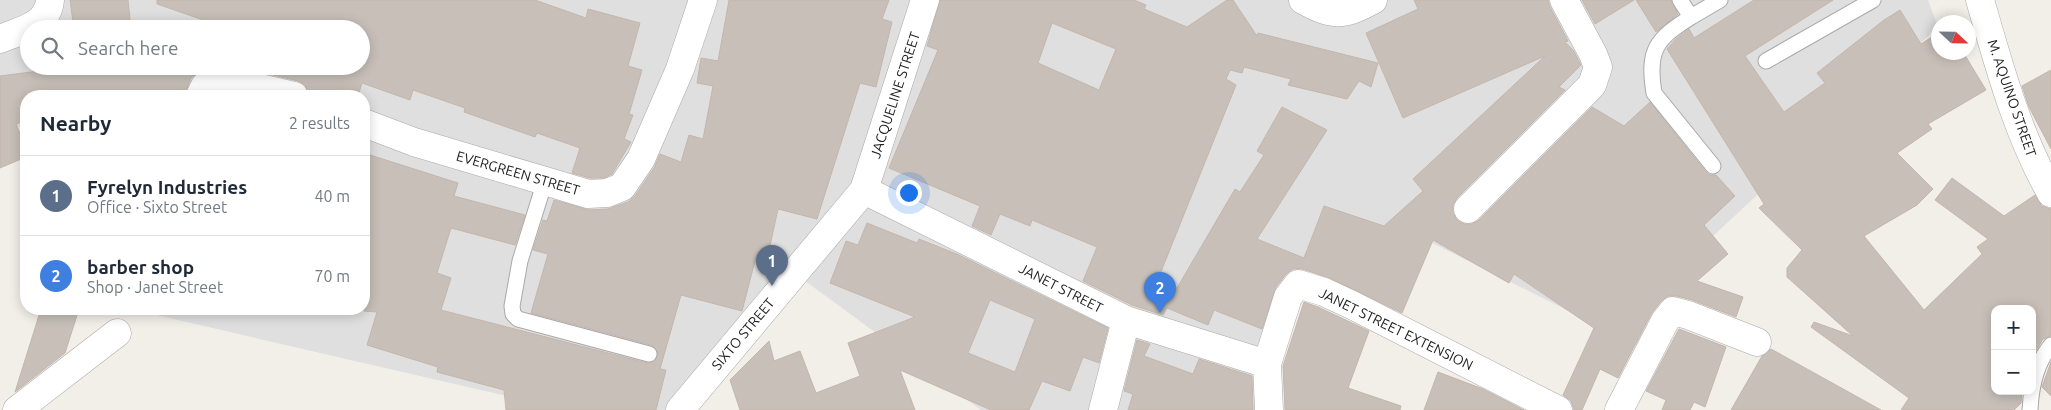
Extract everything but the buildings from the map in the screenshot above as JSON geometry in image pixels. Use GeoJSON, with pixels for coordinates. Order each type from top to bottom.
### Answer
{"type":"FeatureCollection","features":[{"type":"Feature","properties":{"kind":"street"},"geometry":{"type":"LineString","coordinates":[[41,20],[49,9],[50,0]]}},
{"type":"Feature","properties":{"kind":"street","name":"EVERGREEN STREET"},"geometry":{"type":"LineString","coordinates":[[370,125],[414,142],[588,194],[607,193],[622,187],[641,160],[680,69],[703,0]]}},
{"type":"Feature","properties":{"kind":"street","name":"JACQUELINE STREET"},"geometry":{"type":"LineString","coordinates":[[864,190],[926,0]]}},
{"type":"Feature","properties":{"kind":"street"},"geometry":{"type":"LineString","coordinates":[[1304,0],[1325,11],[1350,13],[1373,0]]}},
{"type":"Feature","properties":{"kind":"street"},"geometry":{"type":"LineString","coordinates":[[1468,209],[1592,85],[1598,67],[1594,54],[1564,0]]}},
{"type":"Feature","properties":{"kind":"street","name":"M. AQUINO STREET"},"geometry":{"type":"LineString","coordinates":[[1980,0],[2008,94],[2037,168],[2051,193]]}},
{"type":"Feature","properties":{"kind":"street"},"geometry":{"type":"LineString","coordinates":[[0,39],[20,30]]}},
{"type":"Feature","properties":{"kind":"street"},"geometry":{"type":"LineString","coordinates":[[203,90],[205,86],[222,79],[269,90]]}},
{"type":"Feature","properties":{"kind":"street","name":"JANET STREET"},"geometry":{"type":"LineString","coordinates":[[864,190],[1126,320],[1267,364]]}},
{"type":"Feature","properties":{"kind":"street","name":"SIXTO STREET"},"geometry":{"type":"LineString","coordinates":[[680,410],[864,190]]}},
{"type":"Feature","properties":{"kind":"street","name":"JANET STREET EXTENSION"},"geometry":{"type":"LineString","coordinates":[[1269,410],[1267,364],[1288,297],[1298,284],[1324,292],[1352,305],[1558,410]]}},
{"type":"Feature","properties":{"kind":"street"},"geometry":{"type":"LineString","coordinates":[[1619,410],[1664,321],[1672,312],[1688,315],[1757,342]]}},
{"type":"Feature","properties":{"kind":"street"},"geometry":{"type":"LineString","coordinates":[[1103,410],[1126,320]]}},
{"type":"Feature","properties":{"kind":"street"},"geometry":{"type":"LineString","coordinates":[[17,410],[117,333]]}},
{"type":"Feature","properties":{"kind":"lane"},"geometry":{"type":"LineString","coordinates":[[1680,0],[1691,17]]}},
{"type":"Feature","properties":{"kind":"lane"},"geometry":{"type":"LineString","coordinates":[[1713,166],[1654,93],[1650,68],[1653,55],[1659,43],[1671,29],[1720,0]]}},
{"type":"Feature","properties":{"kind":"lane"},"geometry":{"type":"LineString","coordinates":[[1766,61],[1873,0]]}},
{"type":"Feature","properties":{"kind":"lane"},"geometry":{"type":"LineString","coordinates":[[545,181],[520,261],[512,306],[513,314],[518,319],[649,354]]}},
{"type":"Feature","properties":{"kind":"lane"},"geometry":{"type":"LineString","coordinates":[[2030,410],[2037,370],[2045,352],[2051,346]]}},
{"type":"Feature","properties":{"kind":"shaded area"},"geometry":{"type":"Polygon","coordinates":[[[0,0],[1928,0],[1934,15],[1931,15],[1931,34],[1712,237],[1651,352],[1400,227],[1368,298],[1294,264],[1261,349],[1264,410],[981,410],[782,264],[665,410],[567,410],[156,315],[370,315],[370,90],[20,90],[20,126],[0,131],[0,0]]]}},
{"type":"Feature","properties":{"kind":"place","name":"Fyrelyn Industries"},"geometry":{"type":"Point","coordinates":[772,286]}},
{"type":"Feature","properties":{"kind":"place","name":"barber shop"},"geometry":{"type":"Point","coordinates":[1160,313]}}]}
